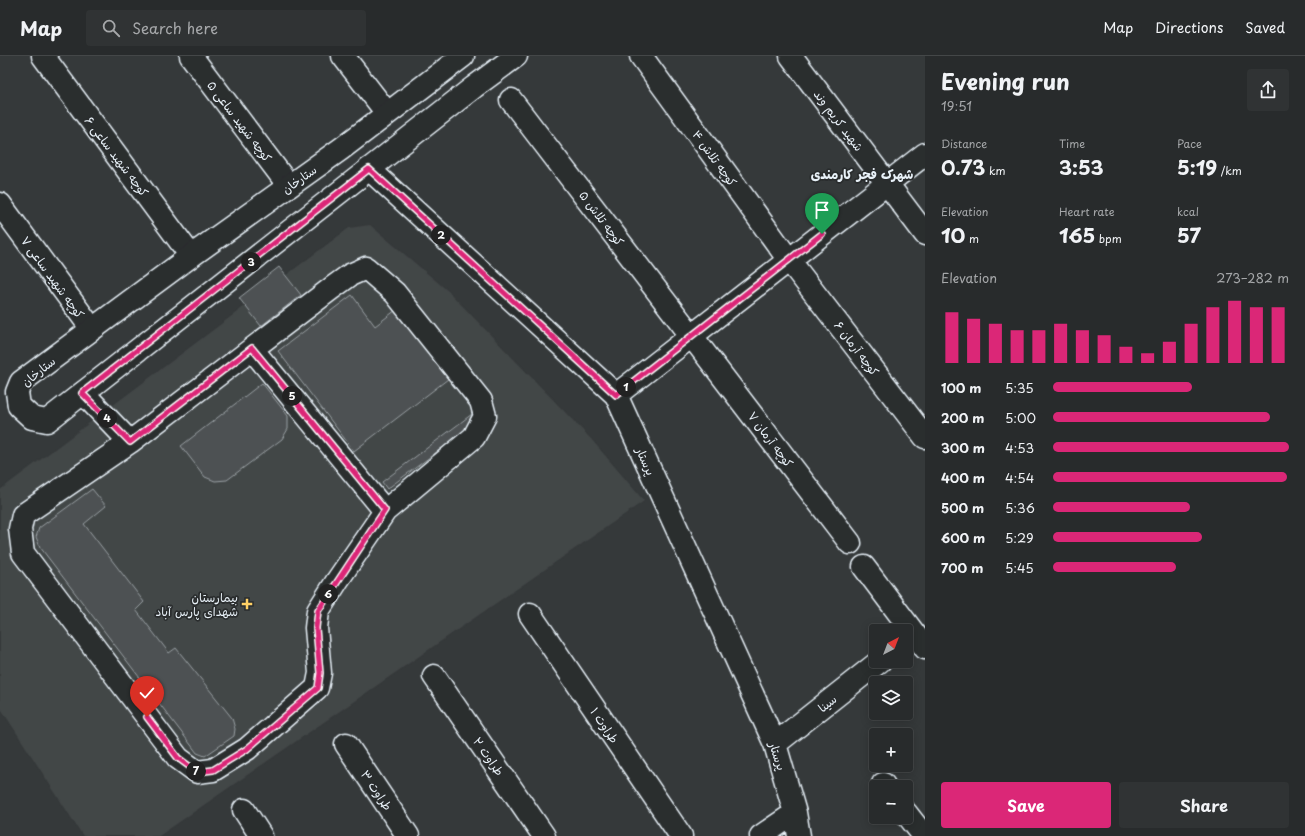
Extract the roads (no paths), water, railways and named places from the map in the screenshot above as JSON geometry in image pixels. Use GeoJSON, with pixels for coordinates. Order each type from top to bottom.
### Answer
{"type":"FeatureCollection","features":[{"type":"Feature","properties":{"kind":"street","name":"کوچه شهید ساعی ۶"},"geometry":{"type":"LineString","coordinates":[[43,56],[191,256]]}},
{"type":"Feature","properties":{"kind":"street","name":"کوچه شهید ساعی ۵"},"geometry":{"type":"LineString","coordinates":[[190,56],[289,186]]}},
{"type":"Feature","properties":{"kind":"street"},"geometry":{"type":"LineString","coordinates":[[343,56],[387,114]]}},
{"type":"Feature","properties":{"kind":"street","name":"ستارخان"},"geometry":{"type":"LineString","coordinates":[[463,56],[387,114],[191,256],[21,382],[17,392],[19,406],[32,418],[47,421],[507,59]]}},
{"type":"Feature","properties":{"kind":"street","name":"کوچه تلاش ۴"},"geometry":{"type":"LineString","coordinates":[[641,56],[789,260]]}},
{"type":"Feature","properties":{"kind":"street","name":"شهید کریم وند"},"geometry":{"type":"LineString","coordinates":[[791,56],[925,234]]}},
{"type":"Feature","properties":{"kind":"street","name":"کوچه تلاش ۵"},"geometry":{"type":"LineString","coordinates":[[511,100],[692,335]]}},
{"type":"Feature","properties":{"kind":"street"},"geometry":{"type":"LineString","coordinates":[[616,395],[925,154]]}},
{"type":"Feature","properties":{"kind":"street","name":"پرستار"},"geometry":{"type":"LineString","coordinates":[[369,169],[616,395],[775,744],[795,813],[798,836]]}},
{"type":"Feature","properties":{"kind":"street","name":"کوچه شهید ساعی ۷"},"geometry":{"type":"LineString","coordinates":[[0,204],[92,330]]}},
{"type":"Feature","properties":{"kind":"street","name":"کوچه آرمان ۶"},"geometry":{"type":"LineString","coordinates":[[789,260],[925,437]]}},
{"type":"Feature","properties":{"kind":"street"},"geometry":{"type":"LineString","coordinates":[[366,268],[395,293],[481,401],[485,416],[474,437],[385,510],[318,611],[316,628],[320,673],[318,688],[247,749],[213,770],[197,772],[178,758],[23,553],[20,529],[23,515],[130,442],[252,348],[350,275],[366,268]]}},
{"type":"Feature","properties":{"kind":"street","name":"کوچه آرمان ۷"},"geometry":{"type":"LineString","coordinates":[[692,335],[850,543]]}},
{"type":"Feature","properties":{"kind":"street"},"geometry":{"type":"LineString","coordinates":[[252,348],[385,510]]}},
{"type":"Feature","properties":{"kind":"street"},"geometry":{"type":"LineString","coordinates":[[82,393],[130,442]]}},
{"type":"Feature","properties":{"kind":"street"},"geometry":{"type":"LineString","coordinates":[[864,568],[917,637]]}},
{"type":"Feature","properties":{"kind":"street","name":"طراوت ۱"},"geometry":{"type":"LineString","coordinates":[[530,614],[681,836]]}},
{"type":"Feature","properties":{"kind":"street","name":"سینا"},"geometry":{"type":"LineString","coordinates":[[775,744],[871,668]]}},
{"type":"Feature","properties":{"kind":"street","name":"طراوت ۲"},"geometry":{"type":"LineString","coordinates":[[434,676],[544,836]]}},
{"type":"Feature","properties":{"kind":"street","name":"طراوت ۳"},"geometry":{"type":"LineString","coordinates":[[346,744],[408,836]]}},
{"type":"Feature","properties":{"kind":"street"},"geometry":{"type":"LineString","coordinates":[[244,810],[261,836]]}},
{"type":"Feature","properties":{"kind":"street"},"geometry":{"type":"LineString","coordinates":[[761,836],[795,813]]}},
{"type":"Feature","properties":{"kind":"street"},"geometry":{"type":"LineString","coordinates":[[913,822],[924,836]]}},
{"type":"Feature","properties":{"kind":"place","name":"بیمارستان شهدای پارس آباد"},"geometry":{"type":"Point","coordinates":[247,604]}},
{"type":"Feature","properties":{"kind":"district","name":"شهرک فجر کارمندی"},"geometry":{"type":"Point","coordinates":[862,173]}}]}
